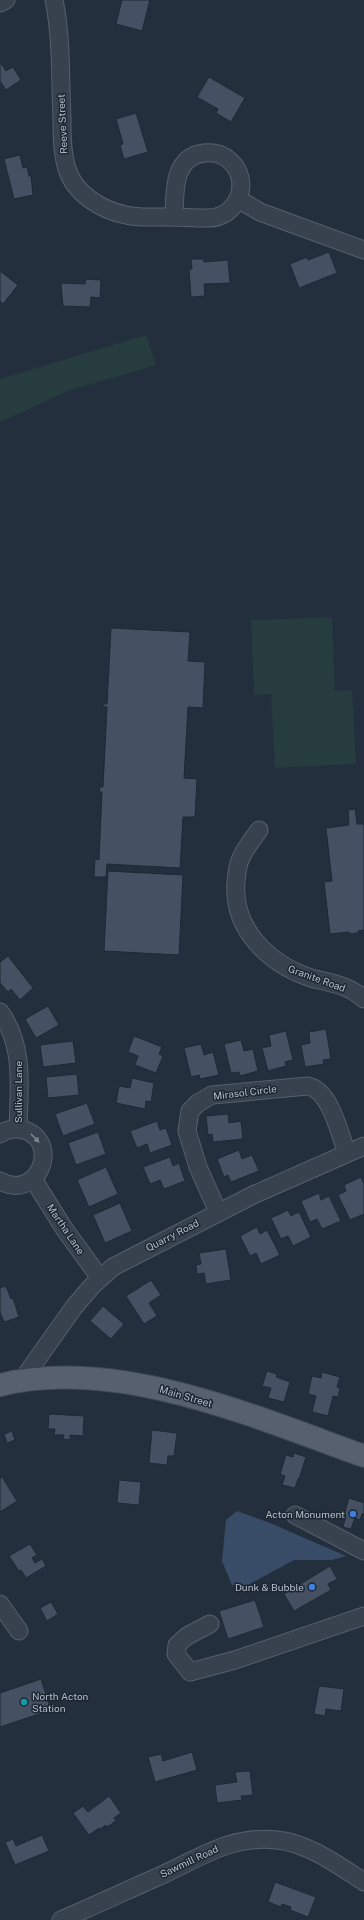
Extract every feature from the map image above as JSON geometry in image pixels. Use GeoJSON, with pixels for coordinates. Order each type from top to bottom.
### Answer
{"type":"FeatureCollection","features":[{"type":"Feature","properties":{"kind":"main road","name":"Main Street"},"geometry":{"type":"LineString","coordinates":[[0,1385],[23,1379],[84,1378],[147,1385],[259,1418],[364,1456]]}},
{"type":"Feature","properties":{"kind":"street"},"geometry":{"type":"LineString","coordinates":[[0,2],[6,0]]}},
{"type":"Feature","properties":{"kind":"street","name":"Reeve Street"},"geometry":{"type":"LineString","coordinates":[[54,0],[58,37],[63,147],[67,170],[82,193],[105,209],[128,216],[216,217],[229,211],[238,199]]}},
{"type":"Feature","properties":{"kind":"street"},"geometry":{"type":"LineString","coordinates":[[174,217],[177,175],[184,163],[189,158],[209,152],[223,156],[234,165],[241,178],[238,199],[260,212],[364,250]]}},
{"type":"Feature","properties":{"kind":"street","name":"Granite Road"},"geometry":{"type":"LineString","coordinates":[[259,830],[240,859],[237,877],[235,895],[244,926],[261,950],[286,967],[311,978],[329,981],[357,992],[364,999]]}},
{"type":"Feature","properties":{"kind":"street","name":"Sullivan Lane"},"geometry":{"type":"LineString","coordinates":[[0,1012],[9,1027],[18,1055],[20,1070],[18,1129]]}},
{"type":"Feature","properties":{"kind":"street","name":"Mirasol Circle"},"geometry":{"type":"LineString","coordinates":[[218,1212],[198,1167],[187,1131],[190,1111],[198,1103],[212,1095],[308,1086],[313,1087],[320,1092],[328,1103],[347,1153]]}},
{"type":"Feature","properties":{"kind":"street"},"geometry":{"type":"LineString","coordinates":[[0,1134],[8,1130],[18,1129],[33,1135],[43,1149],[42,1166],[33,1179],[17,1185],[6,1184],[0,1181]]}},
{"type":"Feature","properties":{"kind":"street","name":"Quarry Road"},"geometry":{"type":"LineString","coordinates":[[23,1379],[74,1307],[100,1278],[113,1267],[253,1194],[364,1146]]}},
{"type":"Feature","properties":{"kind":"street","name":"Martha Lane"},"geometry":{"type":"LineString","coordinates":[[33,1179],[65,1230],[100,1278]]}},
{"type":"Feature","properties":{"kind":"street"},"geometry":{"type":"LineString","coordinates":[[294,1516],[364,1551]]}},
{"type":"Feature","properties":{"kind":"street"},"geometry":{"type":"LineString","coordinates":[[0,1604],[19,1632]]}},
{"type":"Feature","properties":{"kind":"street"},"geometry":{"type":"LineString","coordinates":[[210,1624],[187,1636],[178,1645],[176,1654],[190,1672],[235,1660],[364,1616]]}},
{"type":"Feature","properties":{"kind":"street","name":"Sawmill Road"},"geometry":{"type":"LineString","coordinates":[[61,1920],[170,1871],[220,1846],[251,1840],[277,1840],[310,1849],[364,1882]]}},
{"type":"Feature","properties":{"kind":"green space"},"geometry":{"type":"Polygon","coordinates":[[[146,335],[156,365],[68,391],[0,422],[0,379],[146,335]]]}},
{"type":"Feature","properties":{"kind":"green space"},"geometry":{"type":"Polygon","coordinates":[[[332,617],[335,691],[352,690],[356,764],[275,768],[271,694],[254,695],[251,620],[332,617]]]}},
{"type":"Feature","properties":{"kind":"water"},"geometry":{"type":"Polygon","coordinates":[[[237,1511],[270,1523],[346,1556],[332,1560],[294,1560],[246,1586],[232,1585],[222,1561],[226,1520],[237,1511]]]}},
{"type":"Feature","properties":{"kind":"building"},"geometry":{"type":"Polygon","coordinates":[[[122,0],[150,0],[142,31],[116,24],[122,0]]]}},
{"type":"Feature","properties":{"kind":"building"},"geometry":{"type":"Polygon","coordinates":[[[0,62],[6,71],[13,67],[21,80],[6,90],[0,81],[0,62]]]}},
{"type":"Feature","properties":{"kind":"building"},"geometry":{"type":"Polygon","coordinates":[[[209,77],[245,98],[231,122],[216,113],[218,109],[197,97],[209,77]]]}},
{"type":"Feature","properties":{"kind":"building"},"geometry":{"type":"Polygon","coordinates":[[[136,113],[148,152],[124,159],[120,145],[123,144],[116,119],[136,113]]]}},
{"type":"Feature","properties":{"kind":"building"},"geometry":{"type":"Polygon","coordinates":[[[20,155],[23,168],[27,167],[29,176],[31,176],[33,195],[14,199],[4,159],[20,155]]]}},
{"type":"Feature","properties":{"kind":"building"},"geometry":{"type":"Polygon","coordinates":[[[329,252],[337,273],[299,288],[290,264],[307,257],[308,260],[329,252]]]}},
{"type":"Feature","properties":{"kind":"building"},"geometry":{"type":"Polygon","coordinates":[[[191,259],[203,259],[204,262],[228,260],[230,283],[204,284],[205,296],[191,297],[189,269],[192,269],[191,259]]]}},
{"type":"Feature","properties":{"kind":"building"},"geometry":{"type":"Polygon","coordinates":[[[0,271],[18,285],[3,304],[0,301],[0,271]]]}},
{"type":"Feature","properties":{"kind":"building"},"geometry":{"type":"Polygon","coordinates":[[[86,279],[101,280],[100,298],[91,297],[90,307],[63,306],[61,283],[85,284],[86,279]]]}},
{"type":"Feature","properties":{"kind":"building"},"geometry":{"type":"Polygon","coordinates":[[[111,628],[190,632],[188,661],[205,662],[203,708],[188,707],[184,778],[197,779],[195,817],[183,817],[180,868],[107,864],[106,877],[94,877],[95,859],[99,860],[102,792],[99,792],[100,787],[103,787],[107,707],[103,707],[103,704],[107,704],[111,628]]]}},
{"type":"Feature","properties":{"kind":"building"},"geometry":{"type":"Polygon","coordinates":[[[355,809],[357,824],[364,824],[364,930],[358,931],[358,933],[349,934],[349,932],[330,934],[324,882],[332,881],[326,828],[349,825],[348,810],[355,809]]]}},
{"type":"Feature","properties":{"kind":"building"},"geometry":{"type":"Polygon","coordinates":[[[108,871],[183,875],[179,955],[104,951],[108,871]]]}},
{"type":"Feature","properties":{"kind":"building"},"geometry":{"type":"Polygon","coordinates":[[[8,956],[33,988],[20,1000],[11,989],[8,992],[0,983],[0,962],[8,956]]]}},
{"type":"Feature","properties":{"kind":"building"},"geometry":{"type":"Polygon","coordinates":[[[48,1006],[59,1025],[36,1038],[25,1019],[48,1006]]]}},
{"type":"Feature","properties":{"kind":"building"},"geometry":{"type":"Polygon","coordinates":[[[326,1029],[331,1059],[323,1060],[324,1064],[305,1067],[301,1045],[310,1043],[309,1032],[326,1029]]]}},
{"type":"Feature","properties":{"kind":"building"},"geometry":{"type":"Polygon","coordinates":[[[286,1031],[293,1060],[285,1062],[286,1066],[268,1071],[262,1048],[271,1046],[269,1035],[286,1031]]]}},
{"type":"Feature","properties":{"kind":"building"},"geometry":{"type":"Polygon","coordinates":[[[134,1036],[162,1047],[159,1054],[163,1056],[156,1073],[135,1065],[138,1056],[128,1052],[134,1036]]]}},
{"type":"Feature","properties":{"kind":"building"},"geometry":{"type":"Polygon","coordinates":[[[241,1040],[244,1051],[253,1049],[258,1071],[240,1076],[239,1072],[231,1073],[224,1044],[241,1040]]]}},
{"type":"Feature","properties":{"kind":"building"},"geometry":{"type":"Polygon","coordinates":[[[73,1041],[76,1063],[43,1067],[40,1045],[73,1041]]]}},
{"type":"Feature","properties":{"kind":"building"},"geometry":{"type":"Polygon","coordinates":[[[201,1044],[204,1055],[213,1052],[219,1075],[200,1079],[199,1075],[191,1077],[184,1048],[201,1044]]]}},
{"type":"Feature","properties":{"kind":"building"},"geometry":{"type":"Polygon","coordinates":[[[77,1074],[79,1095],[48,1098],[46,1077],[77,1074]]]}},
{"type":"Feature","properties":{"kind":"building"},"geometry":{"type":"Polygon","coordinates":[[[132,1078],[154,1083],[151,1102],[146,1101],[145,1109],[116,1103],[119,1086],[130,1088],[132,1078]]]}},
{"type":"Feature","properties":{"kind":"building"},"geometry":{"type":"Polygon","coordinates":[[[87,1103],[95,1124],[63,1136],[55,1114],[87,1103]]]}},
{"type":"Feature","properties":{"kind":"building"},"geometry":{"type":"Polygon","coordinates":[[[228,1114],[229,1123],[241,1121],[243,1139],[213,1142],[212,1134],[208,1135],[206,1116],[228,1114]]]}},
{"type":"Feature","properties":{"kind":"building"},"geometry":{"type":"Polygon","coordinates":[[[157,1121],[160,1130],[166,1128],[172,1145],[150,1153],[147,1144],[137,1148],[130,1131],[157,1121]]]}},
{"type":"Feature","properties":{"kind":"building"},"geometry":{"type":"Polygon","coordinates":[[[98,1132],[106,1154],[76,1165],[68,1143],[98,1132]]]}},
{"type":"Feature","properties":{"kind":"building"},"geometry":{"type":"Polygon","coordinates":[[[239,1150],[242,1159],[252,1155],[259,1171],[231,1182],[228,1175],[224,1177],[217,1159],[239,1150]]]}},
{"type":"Feature","properties":{"kind":"building"},"geometry":{"type":"Polygon","coordinates":[[[170,1157],[173,1166],[179,1163],[185,1181],[164,1189],[160,1180],[150,1184],[143,1167],[170,1157]]]}},
{"type":"Feature","properties":{"kind":"building"},"geometry":{"type":"Polygon","coordinates":[[[106,1167],[118,1194],[89,1207],[77,1180],[106,1167]]]}},
{"type":"Feature","properties":{"kind":"building"},"geometry":{"type":"Polygon","coordinates":[[[361,1177],[364,1184],[364,1214],[350,1220],[338,1195],[346,1191],[344,1185],[361,1177]]]}},
{"type":"Feature","properties":{"kind":"building"},"geometry":{"type":"Polygon","coordinates":[[[319,1193],[321,1200],[329,1196],[341,1221],[322,1229],[317,1219],[310,1222],[301,1201],[319,1193]]]}},
{"type":"Feature","properties":{"kind":"building"},"geometry":{"type":"Polygon","coordinates":[[[120,1203],[132,1231],[105,1243],[93,1215],[120,1203]]]}},
{"type":"Feature","properties":{"kind":"building"},"geometry":{"type":"Polygon","coordinates":[[[288,1210],[291,1216],[299,1212],[311,1237],[293,1246],[288,1236],[281,1239],[271,1218],[288,1210]]]}},
{"type":"Feature","properties":{"kind":"building"},"geometry":{"type":"Polygon","coordinates":[[[257,1227],[260,1234],[267,1230],[280,1255],[261,1264],[256,1253],[250,1256],[240,1236],[257,1227]]]}},
{"type":"Feature","properties":{"kind":"building"},"geometry":{"type":"Polygon","coordinates":[[[226,1249],[231,1280],[206,1284],[204,1273],[197,1274],[196,1265],[201,1264],[199,1253],[226,1249]]]}},
{"type":"Feature","properties":{"kind":"building"},"geometry":{"type":"Polygon","coordinates":[[[151,1280],[161,1295],[149,1303],[157,1316],[144,1324],[126,1296],[151,1280]]]}},
{"type":"Feature","properties":{"kind":"building"},"geometry":{"type":"Polygon","coordinates":[[[6,1286],[11,1299],[13,1298],[19,1317],[4,1322],[0,1312],[0,1288],[6,1286]]]}},
{"type":"Feature","properties":{"kind":"building"},"geometry":{"type":"Polygon","coordinates":[[[103,1306],[124,1324],[111,1339],[90,1321],[103,1306]]]}},
{"type":"Feature","properties":{"kind":"building"},"geometry":{"type":"Polygon","coordinates":[[[267,1371],[277,1374],[276,1377],[290,1382],[284,1402],[268,1398],[271,1388],[262,1386],[267,1371]]]}},
{"type":"Feature","properties":{"kind":"building"},"geometry":{"type":"Polygon","coordinates":[[[322,1372],[340,1377],[337,1387],[340,1388],[338,1397],[333,1396],[328,1416],[312,1412],[316,1396],[308,1394],[312,1376],[321,1378],[322,1372]]]}},
{"type":"Feature","properties":{"kind":"building"},"geometry":{"type":"Polygon","coordinates":[[[49,1414],[84,1416],[83,1436],[70,1435],[70,1440],[63,1439],[64,1435],[54,1435],[55,1429],[48,1429],[49,1414]]]}},
{"type":"Feature","properties":{"kind":"building"},"geometry":{"type":"Polygon","coordinates":[[[152,1430],[177,1433],[174,1456],[168,1456],[167,1465],[149,1463],[152,1430]]]}},
{"type":"Feature","properties":{"kind":"building"},"geometry":{"type":"Polygon","coordinates":[[[12,1431],[15,1440],[7,1443],[4,1434],[12,1431]]]}},
{"type":"Feature","properties":{"kind":"building"},"geometry":{"type":"Polygon","coordinates":[[[294,1453],[306,1457],[295,1488],[282,1485],[285,1476],[280,1474],[286,1455],[293,1457],[294,1453]]]}},
{"type":"Feature","properties":{"kind":"building"},"geometry":{"type":"Polygon","coordinates":[[[2,1477],[17,1501],[0,1512],[0,1479],[2,1477]]]}},
{"type":"Feature","properties":{"kind":"building"},"geometry":{"type":"Polygon","coordinates":[[[119,1480],[141,1482],[139,1505],[117,1503],[119,1480]]]}},
{"type":"Feature","properties":{"kind":"building","name":"Acton Monument"},"geometry":{"type":"Polygon","coordinates":[[[349,1498],[364,1503],[364,1514],[362,1514],[360,1520],[355,1518],[351,1529],[343,1527],[346,1516],[344,1515],[349,1498]]]}},
{"type":"Feature","properties":{"kind":"building"},"geometry":{"type":"Polygon","coordinates":[[[30,1544],[37,1555],[32,1558],[35,1563],[42,1559],[46,1566],[26,1578],[21,1570],[19,1571],[9,1556],[30,1544]]]}},
{"type":"Feature","properties":{"kind":"building","name":"Dunk & Bubble"},"geometry":{"type":"Polygon","coordinates":[[[330,1566],[337,1579],[328,1584],[331,1590],[294,1611],[284,1594],[330,1566]]]}},
{"type":"Feature","properties":{"kind":"building"},"geometry":{"type":"Polygon","coordinates":[[[255,1600],[264,1627],[228,1639],[219,1611],[255,1600]]]}},
{"type":"Feature","properties":{"kind":"building"},"geometry":{"type":"Polygon","coordinates":[[[51,1602],[58,1614],[47,1621],[40,1608],[51,1602]]]}},
{"type":"Feature","properties":{"kind":"building","name":"North Acton Station"},"geometry":{"type":"Polygon","coordinates":[[[41,1679],[51,1710],[0,1727],[0,1693],[41,1679]]]}},
{"type":"Feature","properties":{"kind":"building"},"geometry":{"type":"Polygon","coordinates":[[[319,1686],[344,1689],[341,1711],[326,1709],[325,1716],[314,1714],[319,1686]]]}},
{"type":"Feature","properties":{"kind":"building"},"geometry":{"type":"Polygon","coordinates":[[[192,1752],[197,1770],[155,1782],[148,1757],[161,1754],[163,1761],[192,1752]]]}},
{"type":"Feature","properties":{"kind":"building"},"geometry":{"type":"Polygon","coordinates":[[[250,1771],[253,1795],[241,1796],[242,1800],[217,1803],[215,1785],[237,1782],[235,1772],[250,1771]]]}},
{"type":"Feature","properties":{"kind":"building"},"geometry":{"type":"Polygon","coordinates":[[[109,1796],[121,1813],[114,1818],[116,1821],[107,1827],[106,1825],[100,1829],[99,1828],[89,1835],[73,1813],[83,1806],[88,1812],[109,1796]]]}},
{"type":"Feature","properties":{"kind":"building"},"geometry":{"type":"Polygon","coordinates":[[[42,1835],[49,1851],[15,1865],[5,1842],[13,1839],[16,1846],[42,1835]]]}},
{"type":"Feature","properties":{"kind":"building"},"geometry":{"type":"Polygon","coordinates":[[[275,1882],[316,1897],[308,1917],[290,1910],[291,1907],[282,1904],[281,1907],[268,1902],[275,1882]]]}},
{"type":"Feature","properties":{"kind":"place","name":"Acton Monument"},"geometry":{"type":"Point","coordinates":[353,1514]}},
{"type":"Feature","properties":{"kind":"place","name":"Dunk & Bubble"},"geometry":{"type":"Point","coordinates":[312,1587]}},
{"type":"Feature","properties":{"kind":"place","name":"North Acton Station"},"geometry":{"type":"Point","coordinates":[24,1702]}}]}
